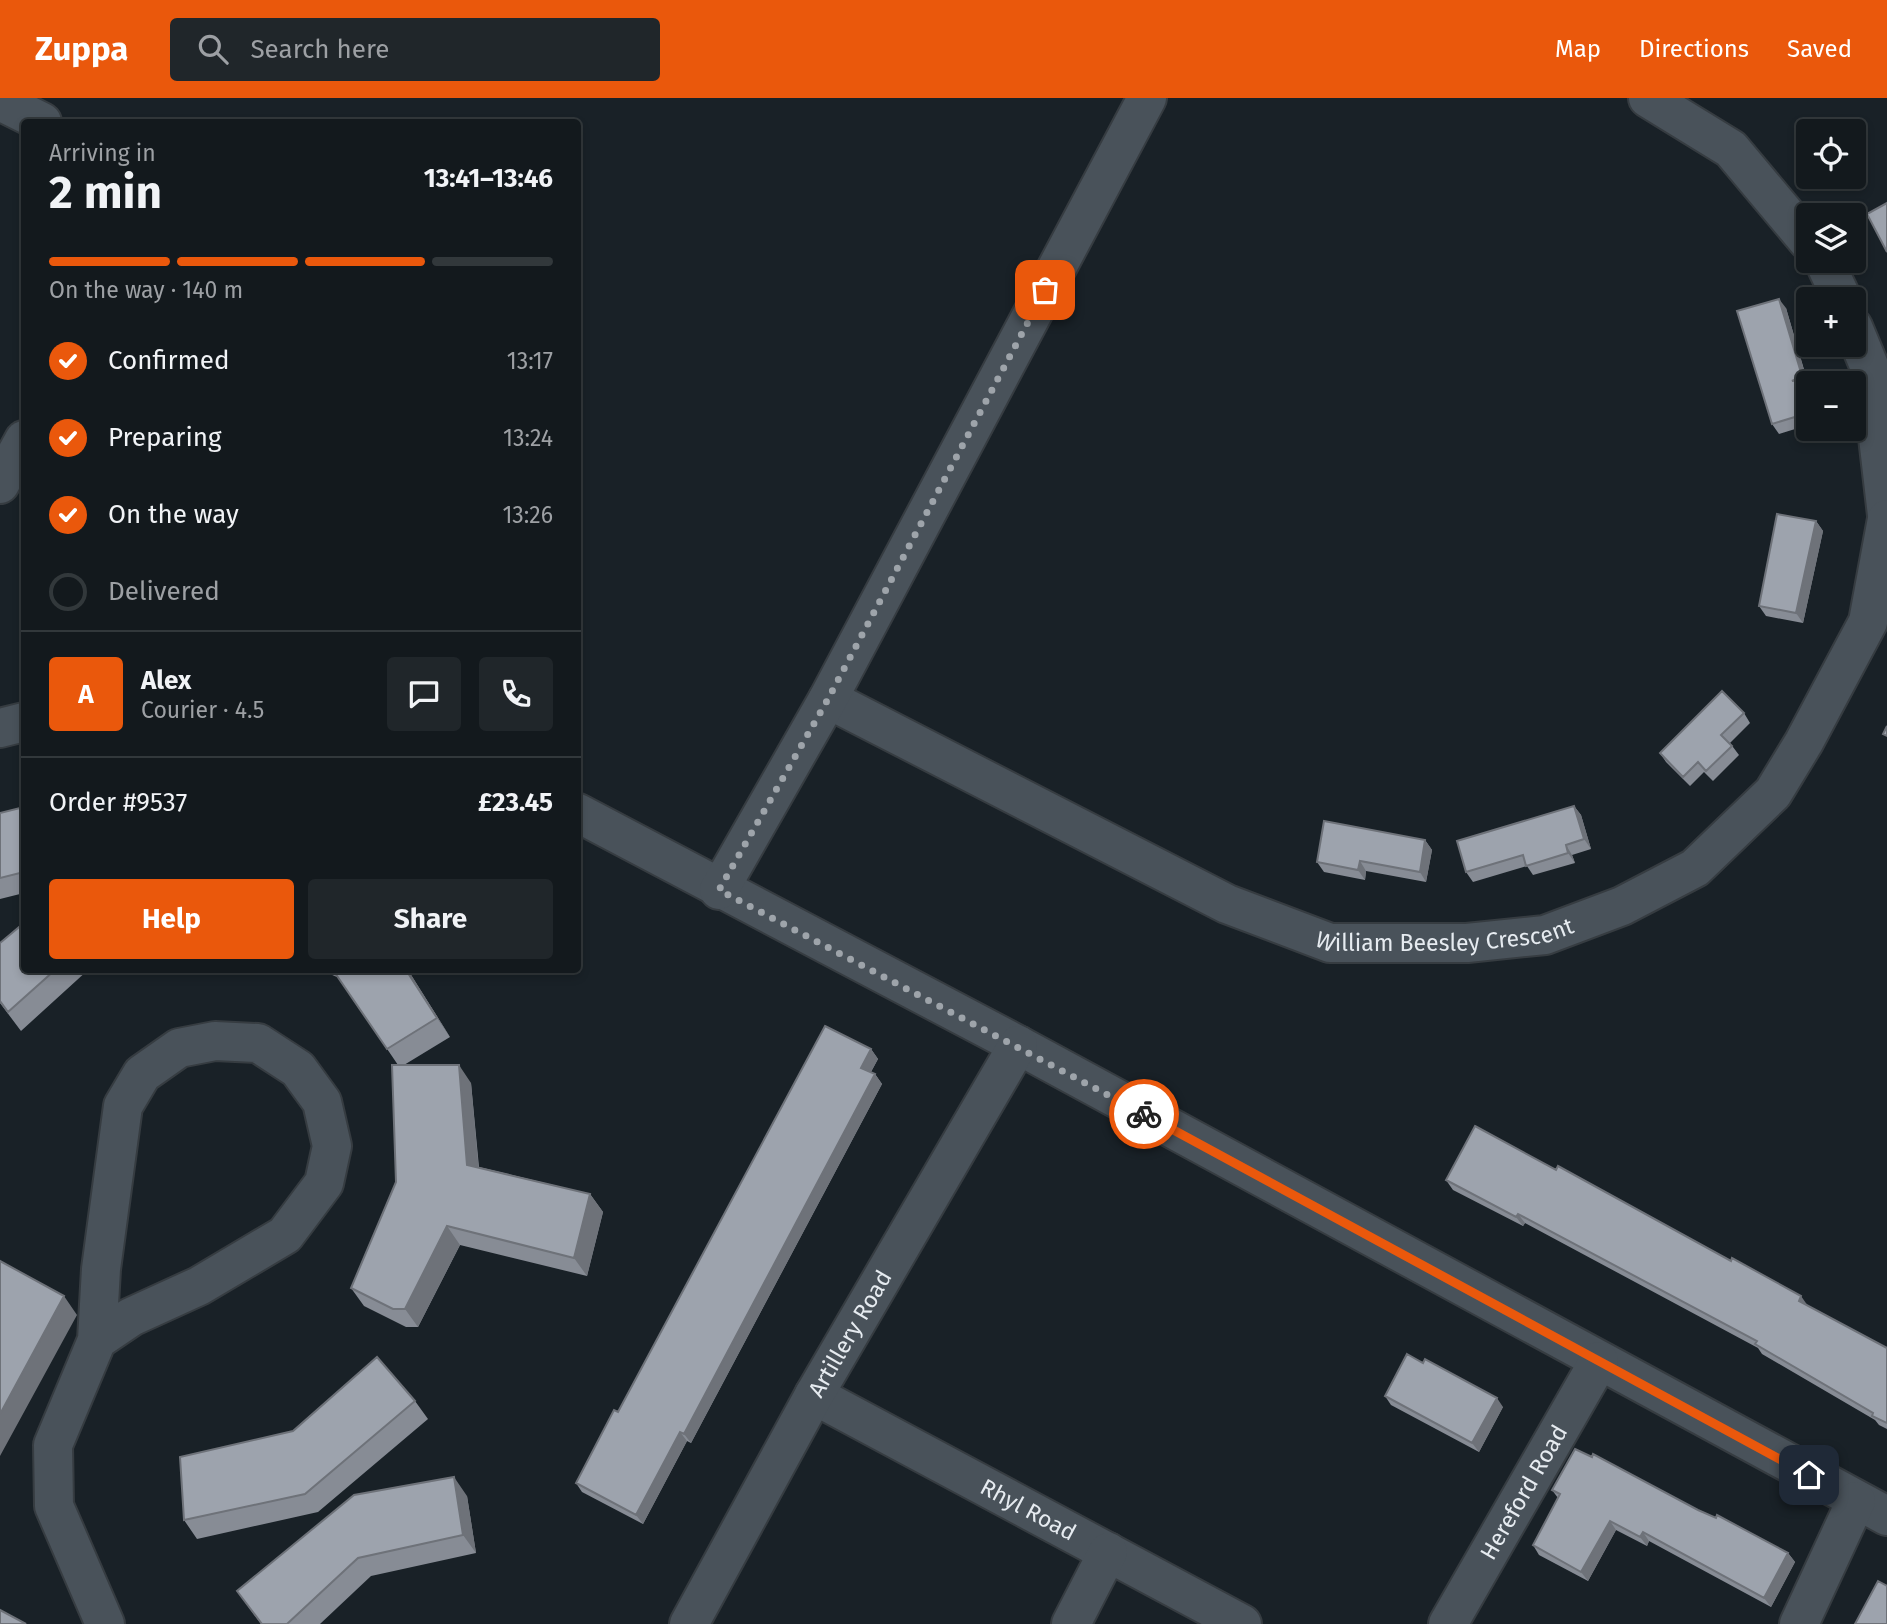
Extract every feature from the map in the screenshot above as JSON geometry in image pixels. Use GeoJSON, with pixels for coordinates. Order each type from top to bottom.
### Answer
{"type":"FeatureCollection","features":[{"type":"Feature","properties":{"kind":"lane"},"geometry":{"type":"LineString","coordinates":[[719,890],[828,699],[1147,98]]}},
{"type":"Feature","properties":{"kind":"lane"},"geometry":{"type":"LineString","coordinates":[[1648,98],[1731,149],[1796,227]]}},
{"type":"Feature","properties":{"kind":"lane"},"geometry":{"type":"LineString","coordinates":[[0,101],[36,119]]}},
{"type":"Feature","properties":{"kind":"lane","name":"William Beesley Crescent"},"geometry":{"type":"LineString","coordinates":[[828,699],[1227,904],[1330,943],[1466,943],[1545,935],[1622,906],[1695,868],[1773,793],[1804,742],[1868,622],[1887,517],[1870,368],[1865,357]]}},
{"type":"Feature","properties":{"kind":"lane"},"geometry":{"type":"LineString","coordinates":[[0,484],[21,446]]}},
{"type":"Feature","properties":{"kind":"lane"},"geometry":{"type":"LineString","coordinates":[[0,728],[21,723]]}},
{"type":"Feature","properties":{"kind":"lane"},"geometry":{"type":"LineString","coordinates":[[581,815],[719,890],[1018,1045],[1871,1508],[1799,1624]]}},
{"type":"Feature","properties":{"kind":"lane"},"geometry":{"type":"LineString","coordinates":[[97,1340],[131,1317],[199,1286],[285,1235],[324,1183],[331,1146],[322,1102],[298,1069],[258,1043],[215,1041],[179,1048],[142,1074],[123,1106],[101,1269],[97,1340],[52,1444],[54,1506],[105,1624]]}},
{"type":"Feature","properties":{"kind":"lane","name":"Artillery Road"},"geometry":{"type":"LineString","coordinates":[[689,1624],[814,1395],[1018,1045]]}},
{"type":"Feature","properties":{"kind":"lane","name":"Hereford Road"},"geometry":{"type":"LineString","coordinates":[[1448,1624],[1599,1361]]}},
{"type":"Feature","properties":{"kind":"lane","name":"Rhyl Road"},"geometry":{"type":"LineString","coordinates":[[814,1395],[1242,1624]]}},
{"type":"Feature","properties":{"kind":"lane"},"geometry":{"type":"LineString","coordinates":[[1071,1624],[1108,1552]]}},
{"type":"Feature","properties":{"kind":"building"},"geometry":{"type":"Polygon","coordinates":[[[1887,203],[1887,252],[1867,214],[1887,203]]]}},
{"type":"Feature","properties":{"kind":"building"},"geometry":{"type":"Polygon","coordinates":[[[1779,299],[1801,371],[1796,371],[1796,379],[1792,381],[1796,381],[1796,417],[1772,424],[1737,311],[1779,299]]]}},
{"type":"Feature","properties":{"kind":"building"},"geometry":{"type":"Polygon","coordinates":[[[1777,514],[1816,521],[1796,613],[1759,606],[1777,514]]]}},
{"type":"Feature","properties":{"kind":"building"},"geometry":{"type":"Polygon","coordinates":[[[1722,691],[1744,713],[1721,735],[1732,746],[1706,771],[1698,762],[1683,777],[1660,753],[1722,691]]]}},
{"type":"Feature","properties":{"kind":"building"},"geometry":{"type":"Polygon","coordinates":[[[1574,806],[1584,839],[1566,845],[1568,853],[1526,866],[1523,855],[1466,872],[1457,841],[1574,806]]]}},
{"type":"Feature","properties":{"kind":"building"},"geometry":{"type":"Polygon","coordinates":[[[21,808],[21,873],[0,878],[0,813],[21,808]]]}},
{"type":"Feature","properties":{"kind":"building"},"geometry":{"type":"Polygon","coordinates":[[[1324,821],[1425,840],[1420,872],[1360,861],[1358,870],[1317,862],[1324,821]]]}},
{"type":"Feature","properties":{"kind":"building"},"geometry":{"type":"Polygon","coordinates":[[[21,926],[21,973],[52,973],[8,1012],[0,1001],[0,943],[21,926]]]}},
{"type":"Feature","properties":{"kind":"building"},"geometry":{"type":"Polygon","coordinates":[[[335,973],[408,973],[437,1018],[387,1049],[335,973]]]}},
{"type":"Feature","properties":{"kind":"building"},"geometry":{"type":"Polygon","coordinates":[[[825,1026],[871,1049],[861,1068],[875,1074],[684,1434],[680,1432],[636,1515],[576,1483],[614,1410],[618,1412],[825,1026]]]}},
{"type":"Feature","properties":{"kind":"building"},"geometry":{"type":"Polygon","coordinates":[[[392,1065],[459,1065],[467,1165],[590,1194],[574,1258],[447,1226],[405,1309],[393,1309],[351,1288],[396,1182],[392,1065]]]}},
{"type":"Feature","properties":{"kind":"building"},"geometry":{"type":"Polygon","coordinates":[[[1475,1126],[1556,1170],[1558,1166],[1731,1261],[1732,1258],[1801,1296],[1799,1301],[1887,1348],[1887,1423],[1755,1344],[1757,1341],[1518,1214],[1516,1217],[1446,1180],[1475,1126]]]}},
{"type":"Feature","properties":{"kind":"building"},"geometry":{"type":"Polygon","coordinates":[[[0,1261],[64,1296],[0,1414],[0,1261]]]}},
{"type":"Feature","properties":{"kind":"building"},"geometry":{"type":"Polygon","coordinates":[[[1407,1354],[1423,1363],[1425,1359],[1497,1398],[1472,1443],[1385,1396],[1407,1354]]]}},
{"type":"Feature","properties":{"kind":"building"},"geometry":{"type":"Polygon","coordinates":[[[377,1357],[415,1401],[305,1494],[184,1520],[180,1457],[293,1431],[377,1357]]]}},
{"type":"Feature","properties":{"kind":"building"},"geometry":{"type":"Polygon","coordinates":[[[1575,1449],[1592,1457],[1593,1454],[1698,1510],[1716,1518],[1717,1515],[1788,1553],[1764,1598],[1643,1532],[1640,1537],[1610,1521],[1581,1572],[1533,1545],[1560,1494],[1552,1490],[1575,1449]]]}},
{"type":"Feature","properties":{"kind":"building"},"geometry":{"type":"Polygon","coordinates":[[[454,1477],[463,1535],[358,1558],[287,1624],[262,1624],[237,1591],[354,1495],[454,1477]]]}},
{"type":"Feature","properties":{"kind":"building"},"geometry":{"type":"Polygon","coordinates":[[[1878,1581],[1887,1586],[1887,1624],[1855,1624],[1878,1581]]]}},
{"type":"Feature","properties":{"kind":"building"},"geometry":{"type":"Polygon","coordinates":[[[0,1610],[26,1624],[0,1624],[0,1610]]]}},
{"type":"Feature","properties":{"kind":"way so far"},"geometry":{"type":"LineString","coordinates":[[1045,290],[828,699],[719,890],[1018,1045],[1144,1114]]}},
{"type":"Feature","properties":{"kind":"route"},"geometry":{"type":"LineString","coordinates":[[1144,1114],[1809,1475]]}}]}
